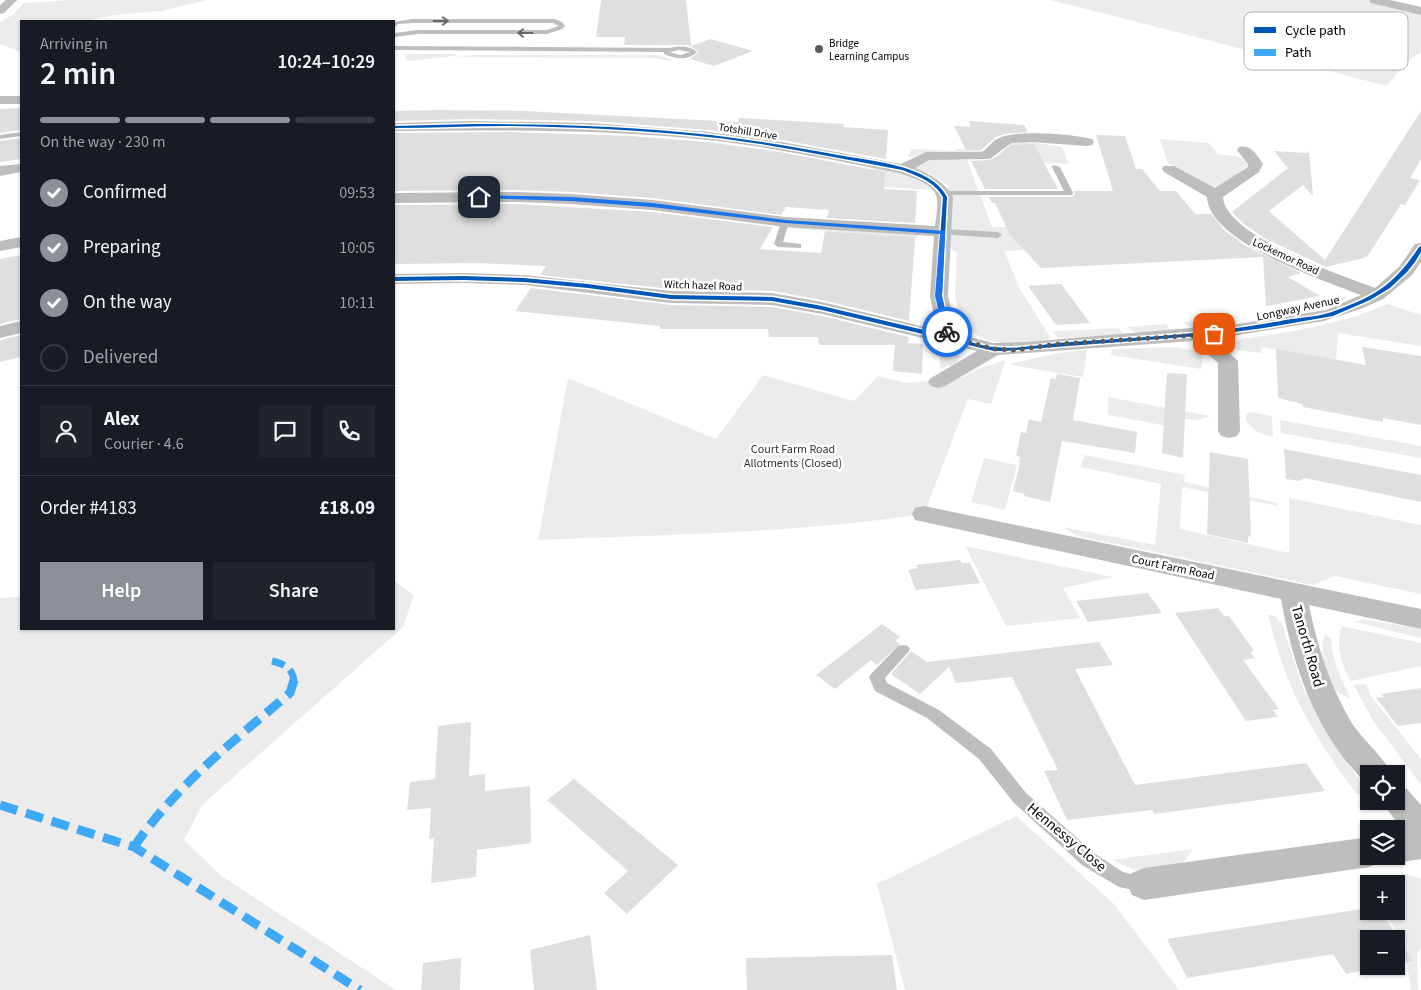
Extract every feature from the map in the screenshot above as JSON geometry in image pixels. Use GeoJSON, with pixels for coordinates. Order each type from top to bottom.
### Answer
{"type":"FeatureCollection","features":[{"type":"Feature","properties":{"kind":"street"},"geometry":{"type":"LineString","coordinates":[[0,11],[12,0]]}},
{"type":"Feature","properties":{"kind":"street"},"geometry":{"type":"LineString","coordinates":[[1375,0],[1421,11]]}},
{"type":"Feature","properties":{"kind":"street"},"geometry":{"type":"LineString","coordinates":[[0,100],[20,100]]}},
{"type":"Feature","properties":{"kind":"street","name":"Totshill Drive"},"geometry":{"type":"LineString","coordinates":[[395,127],[538,127],[673,133],[736,140],[903,169],[928,180],[944,193]]}},
{"type":"Feature","properties":{"kind":"street"},"geometry":{"type":"LineString","coordinates":[[903,169],[926,156],[985,156],[993,152],[1000,142],[1006,140],[1087,142]]}},
{"type":"Feature","properties":{"kind":"street"},"geometry":{"type":"LineString","coordinates":[[1170,169],[1215,195],[1254,168],[1256,164],[1244,150]]}},
{"type":"Feature","properties":{"kind":"street"},"geometry":{"type":"LineString","coordinates":[[0,171],[20,168]]}},
{"type":"Feature","properties":{"kind":"street"},"geometry":{"type":"LineString","coordinates":[[944,193],[939,296],[948,337]]}},
{"type":"Feature","properties":{"kind":"street","name":"Lockemor Road"},"geometry":{"type":"LineString","coordinates":[[1215,195],[1218,210],[1249,239],[1271,251],[1377,295]]}},
{"type":"Feature","properties":{"kind":"street"},"geometry":{"type":"LineString","coordinates":[[395,198],[518,197],[571,199],[652,205],[785,222],[943,232]]}},
{"type":"Feature","properties":{"kind":"street"},"geometry":{"type":"LineString","coordinates":[[0,246],[20,242]]}},
{"type":"Feature","properties":{"kind":"street","name":"Longway Avenue"},"geometry":{"type":"LineString","coordinates":[[948,337],[994,349],[1014,350],[1074,343],[1199,336],[1260,328],[1341,312],[1377,295],[1397,282],[1421,248]]}},
{"type":"Feature","properties":{"kind":"street","name":"Witch hazel Road"},"geometry":{"type":"LineString","coordinates":[[395,279],[462,278],[645,286],[672,297],[772,299],[816,306],[948,337]]}},
{"type":"Feature","properties":{"kind":"street"},"geometry":{"type":"LineString","coordinates":[[0,332],[20,327]]}},
{"type":"Feature","properties":{"kind":"street"},"geometry":{"type":"LineString","coordinates":[[1199,336],[1228,360],[1229,430]]}},
{"type":"Feature","properties":{"kind":"street"},"geometry":{"type":"LineString","coordinates":[[938,382],[994,349]]}},
{"type":"Feature","properties":{"kind":"street","name":"Court Farm Road"},"geometry":{"type":"LineString","coordinates":[[924,514],[1421,619]]}},
{"type":"Feature","properties":{"kind":"street","name":"Tanorth Road"},"geometry":{"type":"LineString","coordinates":[[1293,592],[1307,654],[1322,695],[1343,734],[1369,765]]}},
{"type":"Feature","properties":{"kind":"street"},"geometry":{"type":"LineString","coordinates":[[1405,810],[1421,829]]}},
{"type":"Feature","properties":{"kind":"street"},"geometry":{"type":"LineString","coordinates":[[1405,847],[1421,844]]}},
{"type":"Feature","properties":{"kind":"street","name":"Hennessy Close"},"geometry":{"type":"LineString","coordinates":[[1144,884],[1360,853]]}},
{"type":"Feature","properties":{"kind":"lane"},"geometry":{"type":"LineString","coordinates":[[395,25],[412,21],[554,21],[562,26],[547,32],[418,32],[395,35]]}},
{"type":"Feature","properties":{"kind":"lane"},"geometry":{"type":"LineString","coordinates":[[395,48],[669,50]]}},
{"type":"Feature","properties":{"kind":"lane"},"geometry":{"type":"LineString","coordinates":[[7,128],[20,126]]}},
{"type":"Feature","properties":{"kind":"lane"},"geometry":{"type":"LineString","coordinates":[[0,137],[20,134]]}},
{"type":"Feature","properties":{"kind":"lane"},"geometry":{"type":"LineString","coordinates":[[944,193],[1069,193],[1056,168]]}},
{"type":"Feature","properties":{"kind":"lane"},"geometry":{"type":"LineString","coordinates":[[785,222],[778,244],[798,246]]}},
{"type":"Feature","properties":{"kind":"lane"},"geometry":{"type":"LineString","coordinates":[[943,232],[998,235]]}},
{"type":"Feature","properties":{"kind":"lane","name":"Hennessy Close"},"geometry":{"type":"LineString","coordinates":[[903,650],[877,677],[880,687],[933,714],[985,754],[1020,798],[1088,859],[1119,879],[1144,884]]}},
{"type":"Feature","properties":{"kind":"green space"},"geometry":{"type":"Polygon","coordinates":[[[71,0],[208,0],[161,11],[115,15],[90,20],[20,20],[20,52],[0,44],[0,22],[14,14],[23,3],[71,0]]]}},
{"type":"Feature","properties":{"kind":"green space"},"geometry":{"type":"Polygon","coordinates":[[[1051,0],[1366,0],[1421,13],[1421,52],[1408,61],[1408,12],[1244,12],[1244,49],[1051,0]]]}},
{"type":"Feature","properties":{"kind":"green space"},"geometry":{"type":"Polygon","coordinates":[[[404,54],[456,54],[454,56],[407,61],[404,54]]]}},
{"type":"Feature","properties":{"kind":"green space"},"geometry":{"type":"Polygon","coordinates":[[[475,55],[657,55],[673,60],[652,58],[457,57],[475,55]]]}},
{"type":"Feature","properties":{"kind":"green space"},"geometry":{"type":"Polygon","coordinates":[[[1324,70],[1400,70],[1387,86],[1324,70]]]}},
{"type":"Feature","properties":{"kind":"green space"},"geometry":{"type":"Polygon","coordinates":[[[1160,139],[1209,143],[1218,154],[1239,157],[1248,162],[1248,166],[1221,186],[1209,187],[1168,163],[1160,139]]]}},
{"type":"Feature","properties":{"kind":"green space"},"geometry":{"type":"Polygon","coordinates":[[[1020,141],[1062,147],[1069,164],[987,161],[1001,154],[1009,143],[1020,141]]]}},
{"type":"Feature","properties":{"kind":"green space"},"geometry":{"type":"Polygon","coordinates":[[[912,149],[986,151],[982,154],[924,153],[913,157],[908,156],[912,149]]]}},
{"type":"Feature","properties":{"kind":"green space"},"geometry":{"type":"Polygon","coordinates":[[[939,158],[967,160],[992,227],[1185,228],[1200,241],[1004,251],[1020,289],[1051,339],[1009,344],[986,339],[975,334],[953,313],[958,309],[955,297],[957,253],[951,249],[946,189],[949,186],[929,173],[921,173],[916,170],[916,167],[928,160],[939,158]]]}},
{"type":"Feature","properties":{"kind":"green space"},"geometry":{"type":"Polygon","coordinates":[[[873,166],[913,177],[933,190],[868,186],[873,166]]]}},
{"type":"Feature","properties":{"kind":"green space"},"geometry":{"type":"Polygon","coordinates":[[[793,226],[918,234],[918,238],[791,228],[793,226]]]}},
{"type":"Feature","properties":{"kind":"green space"},"geometry":{"type":"Polygon","coordinates":[[[1347,296],[1344,300],[1313,311],[1287,316],[1282,313],[1347,296]]]}},
{"type":"Feature","properties":{"kind":"green space"},"geometry":{"type":"Polygon","coordinates":[[[1387,304],[1421,315],[1421,346],[1338,333],[1336,360],[1261,347],[1261,353],[1237,350],[1233,343],[1242,339],[1294,331],[1355,317],[1387,304]]]}},
{"type":"Feature","properties":{"kind":"green space"},"geometry":{"type":"Polygon","coordinates":[[[1220,319],[1226,327],[1198,329],[1188,326],[1183,322],[1220,319]]]}},
{"type":"Feature","properties":{"kind":"green space"},"geometry":{"type":"Polygon","coordinates":[[[1166,324],[1172,332],[1137,334],[1127,327],[1166,324]]]}},
{"type":"Feature","properties":{"kind":"green space"},"geometry":{"type":"Polygon","coordinates":[[[1119,328],[1123,335],[1058,338],[1053,332],[1055,331],[1119,328]]]}},
{"type":"Feature","properties":{"kind":"green space"},"geometry":{"type":"Polygon","coordinates":[[[940,343],[950,344],[958,352],[960,358],[955,364],[940,369],[940,343]]]}},
{"type":"Feature","properties":{"kind":"green space"},"geometry":{"type":"Polygon","coordinates":[[[1174,347],[1203,354],[1201,369],[1111,355],[1112,349],[1174,347]]]}},
{"type":"Feature","properties":{"kind":"green space"},"geometry":{"type":"Polygon","coordinates":[[[1087,350],[1083,377],[1011,365],[1058,353],[1087,350]]]}},
{"type":"Feature","properties":{"kind":"green space","name":"Court Farm Road Allotments (Closed)"},"geometry":{"type":"Polygon","coordinates":[[[1006,360],[991,404],[968,399],[924,514],[780,529],[683,535],[538,540],[568,378],[716,439],[763,375],[854,401],[878,376],[906,383],[932,381],[943,386],[983,367],[1006,360]]]}},
{"type":"Feature","properties":{"kind":"green space"},"geometry":{"type":"Polygon","coordinates":[[[1108,397],[1210,416],[1198,420],[1185,419],[1184,429],[1108,415],[1108,397]]]}},
{"type":"Feature","properties":{"kind":"green space"},"geometry":{"type":"Polygon","coordinates":[[[1251,412],[1272,416],[1273,437],[1257,432],[1246,421],[1246,414],[1251,412]]]}},
{"type":"Feature","properties":{"kind":"green space"},"geometry":{"type":"Polygon","coordinates":[[[1280,420],[1421,446],[1421,458],[1281,433],[1280,420]]]}},
{"type":"Feature","properties":{"kind":"green space"},"geometry":{"type":"Polygon","coordinates":[[[1084,455],[1185,475],[1184,482],[1278,503],[1278,506],[1182,487],[1180,529],[1289,553],[1289,498],[1421,525],[1421,594],[1335,576],[1313,585],[1077,536],[1063,527],[1155,545],[1161,484],[1081,467],[1084,455]]]}},
{"type":"Feature","properties":{"kind":"green space"},"geometry":{"type":"Polygon","coordinates":[[[984,458],[1017,465],[1005,510],[971,502],[984,458]]]}},
{"type":"Feature","properties":{"kind":"green space"},"geometry":{"type":"Polygon","coordinates":[[[965,546],[1113,577],[1063,588],[1080,618],[1006,626],[965,546]]]}},
{"type":"Feature","properties":{"kind":"green space"},"geometry":{"type":"Polygon","coordinates":[[[395,582],[414,595],[403,627],[202,805],[184,840],[220,875],[396,990],[0,990],[0,598],[20,597],[20,630],[395,630],[395,582]]]}},
{"type":"Feature","properties":{"kind":"green space"},"geometry":{"type":"Polygon","coordinates":[[[1268,615],[1275,616],[1282,624],[1303,687],[1320,721],[1360,781],[1360,794],[1357,794],[1338,768],[1311,726],[1289,682],[1268,615]]]}},
{"type":"Feature","properties":{"kind":"green space"},"geometry":{"type":"Polygon","coordinates":[[[1363,619],[1421,629],[1421,638],[1355,622],[1363,619]]]}},
{"type":"Feature","properties":{"kind":"green space"},"geometry":{"type":"Polygon","coordinates":[[[1342,626],[1421,643],[1421,666],[1351,681],[1344,668],[1340,654],[1339,640],[1342,626]]]}},
{"type":"Feature","properties":{"kind":"green space"},"geometry":{"type":"Polygon","coordinates":[[[1325,635],[1331,638],[1335,662],[1351,699],[1335,690],[1328,676],[1322,647],[1325,635]]]}},
{"type":"Feature","properties":{"kind":"green space"},"geometry":{"type":"Polygon","coordinates":[[[1366,684],[1371,696],[1421,759],[1421,785],[1372,719],[1354,685],[1366,684]]]}},
{"type":"Feature","properties":{"kind":"green space"},"geometry":{"type":"Polygon","coordinates":[[[1016,816],[1114,904],[1179,990],[905,990],[877,884],[1016,816]]]}},
{"type":"Feature","properties":{"kind":"green space"},"geometry":{"type":"Polygon","coordinates":[[[1193,849],[1182,864],[1135,870],[1112,860],[1193,849]]]}},
{"type":"Feature","properties":{"kind":"green space"},"geometry":{"type":"Polygon","coordinates":[[[1406,874],[1421,879],[1421,948],[1417,954],[1418,990],[1411,990],[1405,951],[1405,930],[1395,930],[1389,920],[1405,920],[1405,875],[1400,875],[1406,874]]]}},
{"type":"Feature","properties":{"kind":"building"},"geometry":{"type":"Polygon","coordinates":[[[601,0],[686,0],[691,46],[711,39],[753,51],[714,66],[690,59],[699,52],[688,45],[624,45],[625,37],[596,37],[601,0]]]}},
{"type":"Feature","properties":{"kind":"building"},"geometry":{"type":"Polygon","coordinates":[[[20,108],[20,130],[0,133],[0,109],[20,108]]]}},
{"type":"Feature","properties":{"kind":"building"},"geometry":{"type":"Polygon","coordinates":[[[395,111],[524,111],[738,122],[739,118],[844,124],[843,127],[888,130],[886,159],[782,140],[709,130],[591,121],[472,119],[395,121],[395,111]]]}},
{"type":"Feature","properties":{"kind":"building"},"geometry":{"type":"Polygon","coordinates":[[[1421,111],[1421,159],[1410,178],[1420,180],[1405,205],[1401,204],[1367,257],[1326,267],[1264,238],[1244,224],[1232,212],[1288,168],[1274,151],[1307,153],[1309,151],[1313,196],[1303,185],[1269,211],[1325,260],[1421,111]]]}},
{"type":"Feature","properties":{"kind":"building"},"geometry":{"type":"Polygon","coordinates":[[[969,121],[1024,125],[1028,132],[1005,134],[996,137],[981,150],[966,150],[954,126],[970,127],[969,121]]]}},
{"type":"Feature","properties":{"kind":"building"},"geometry":{"type":"Polygon","coordinates":[[[512,132],[630,136],[708,142],[780,152],[885,172],[884,189],[917,191],[915,223],[827,218],[829,210],[786,207],[781,215],[652,198],[571,192],[518,190],[395,191],[395,133],[512,132]]]}},
{"type":"Feature","properties":{"kind":"building"},"geometry":{"type":"Polygon","coordinates":[[[1096,135],[1125,136],[1136,169],[1142,169],[1160,191],[1176,191],[1195,214],[1211,214],[1225,231],[1246,246],[1301,273],[1288,277],[1320,296],[1266,306],[1263,257],[1041,268],[1010,235],[995,203],[992,203],[989,197],[1072,197],[1075,194],[1074,191],[1113,191],[1096,135]]]}},
{"type":"Feature","properties":{"kind":"building"},"geometry":{"type":"Polygon","coordinates":[[[20,138],[20,159],[0,162],[0,141],[20,138]]]}},
{"type":"Feature","properties":{"kind":"building"},"geometry":{"type":"Polygon","coordinates":[[[1034,144],[1058,189],[985,189],[971,161],[991,160],[1012,145],[1034,144]]]}},
{"type":"Feature","properties":{"kind":"building"},"geometry":{"type":"Polygon","coordinates":[[[518,204],[652,212],[773,227],[760,249],[821,253],[825,231],[915,237],[909,321],[822,300],[772,291],[671,289],[540,275],[546,266],[476,263],[395,264],[395,205],[518,204]]]}},
{"type":"Feature","properties":{"kind":"building"},"geometry":{"type":"Polygon","coordinates":[[[20,255],[20,319],[0,324],[0,259],[20,255]]]}},
{"type":"Feature","properties":{"kind":"building"},"geometry":{"type":"Polygon","coordinates":[[[1061,284],[1090,323],[1056,325],[1028,286],[1061,284]]]}},
{"type":"Feature","properties":{"kind":"building"},"geometry":{"type":"Polygon","coordinates":[[[531,288],[671,305],[772,307],[822,316],[909,337],[908,343],[923,344],[922,374],[893,371],[895,345],[819,345],[818,337],[769,337],[768,329],[660,329],[660,326],[515,311],[531,288]]]}},
{"type":"Feature","properties":{"kind":"building"},"geometry":{"type":"Polygon","coordinates":[[[20,335],[20,357],[0,362],[0,340],[20,335]]]}},
{"type":"Feature","properties":{"kind":"building"},"geometry":{"type":"Polygon","coordinates":[[[1362,347],[1421,356],[1421,425],[1383,418],[1383,422],[1303,407],[1303,404],[1278,398],[1276,349],[1366,365],[1362,347]]]}},
{"type":"Feature","properties":{"kind":"building"},"geometry":{"type":"Polygon","coordinates":[[[1167,373],[1187,374],[1183,458],[1162,453],[1167,373]]]}},
{"type":"Feature","properties":{"kind":"building"},"geometry":{"type":"Polygon","coordinates":[[[1057,374],[1080,378],[1073,420],[1137,432],[1135,453],[1062,441],[1050,502],[1024,496],[1025,494],[1013,491],[1020,463],[1020,457],[1016,456],[1021,432],[1026,433],[1029,419],[1041,422],[1051,378],[1056,379],[1057,374]]]}},
{"type":"Feature","properties":{"kind":"building"},"geometry":{"type":"Polygon","coordinates":[[[1284,449],[1421,475],[1421,502],[1305,478],[1299,481],[1286,479],[1284,449]]]}},
{"type":"Feature","properties":{"kind":"building"},"geometry":{"type":"Polygon","coordinates":[[[1210,452],[1248,459],[1251,537],[1248,536],[1248,543],[1207,534],[1210,452]]]}},
{"type":"Feature","properties":{"kind":"building"},"geometry":{"type":"Polygon","coordinates":[[[960,560],[962,563],[970,563],[980,583],[916,590],[908,570],[918,568],[916,565],[960,560]]]}},
{"type":"Feature","properties":{"kind":"building"},"geometry":{"type":"Polygon","coordinates":[[[1148,593],[1162,613],[1088,622],[1076,601],[1148,593]]]}},
{"type":"Feature","properties":{"kind":"building"},"geometry":{"type":"Polygon","coordinates":[[[1218,608],[1224,616],[1229,616],[1254,651],[1250,652],[1255,658],[1243,660],[1279,709],[1273,710],[1278,717],[1246,721],[1175,613],[1218,608]]]}},
{"type":"Feature","properties":{"kind":"building"},"geometry":{"type":"Polygon","coordinates":[[[882,624],[900,637],[895,641],[900,644],[877,665],[871,660],[835,689],[816,675],[882,624]]]}},
{"type":"Feature","properties":{"kind":"building"},"geometry":{"type":"Polygon","coordinates":[[[1099,642],[1113,665],[1075,669],[1135,785],[1306,763],[1325,791],[1154,814],[1152,810],[1067,820],[1044,771],[1058,770],[1012,677],[956,683],[949,667],[920,694],[891,674],[911,651],[927,662],[1099,642]]]}},
{"type":"Feature","properties":{"kind":"building"},"geometry":{"type":"Polygon","coordinates":[[[1421,688],[1421,723],[1398,726],[1376,698],[1384,697],[1381,694],[1421,688]]]}},
{"type":"Feature","properties":{"kind":"building"},"geometry":{"type":"Polygon","coordinates":[[[471,722],[469,776],[485,774],[485,791],[530,786],[531,843],[477,850],[476,877],[431,883],[434,838],[429,839],[431,808],[407,810],[410,782],[435,779],[438,726],[471,722]]]}},
{"type":"Feature","properties":{"kind":"building"},"geometry":{"type":"Polygon","coordinates":[[[574,779],[678,865],[627,914],[604,893],[628,871],[547,800],[574,779]]]}},
{"type":"Feature","properties":{"kind":"building"},"geometry":{"type":"Polygon","coordinates":[[[1360,909],[1360,920],[1387,920],[1393,930],[1360,930],[1360,971],[1346,974],[1333,954],[1187,978],[1167,939],[1360,909]]]}},
{"type":"Feature","properties":{"kind":"building"},"geometry":{"type":"Polygon","coordinates":[[[590,935],[597,990],[534,990],[530,950],[590,935]]]}},
{"type":"Feature","properties":{"kind":"building"},"geometry":{"type":"Polygon","coordinates":[[[1405,948],[1413,961],[1405,962],[1405,948]]]}},
{"type":"Feature","properties":{"kind":"building"},"geometry":{"type":"Polygon","coordinates":[[[892,955],[897,990],[747,990],[746,958],[892,955]]]}},
{"type":"Feature","properties":{"kind":"building"},"geometry":{"type":"Polygon","coordinates":[[[461,958],[460,990],[421,990],[423,963],[461,958]]]}},
{"type":"Feature","properties":{"kind":"marked path"},"geometry":{"type":"LineString","coordinates":[[134,847],[149,824],[186,783],[290,693],[294,681],[292,671],[284,665],[272,661]]}},
{"type":"Feature","properties":{"kind":"marked path"},"geometry":{"type":"LineString","coordinates":[[0,805],[134,847],[360,990]]}},
{"type":"Feature","properties":{"kind":"cycle path"},"geometry":{"type":"LineString","coordinates":[[395,127],[551,126],[670,132],[758,142],[903,169],[933,183],[942,191],[945,197],[939,296],[948,337]]}},
{"type":"Feature","properties":{"kind":"cycle path"},"geometry":{"type":"LineString","coordinates":[[395,279],[463,278],[524,280],[671,297],[772,299],[822,308],[994,349],[1015,349],[1211,333],[1331,314],[1368,299],[1388,287],[1405,271],[1421,248]]}},
{"type":"Feature","properties":{"kind":"way so far"},"geometry":{"type":"LineString","coordinates":[[947,332],[948,337],[994,349],[1014,350],[1059,344],[1214,334]]}},
{"type":"Feature","properties":{"kind":"place","name":"Bridge Learning Campus"},"geometry":{"type":"Point","coordinates":[819,49]}},
{"type":"Feature","properties":{"kind":"route"},"geometry":{"type":"LineString","coordinates":[[479,197],[571,199],[652,205],[785,222],[943,232],[939,296],[947,332]]}}]}
